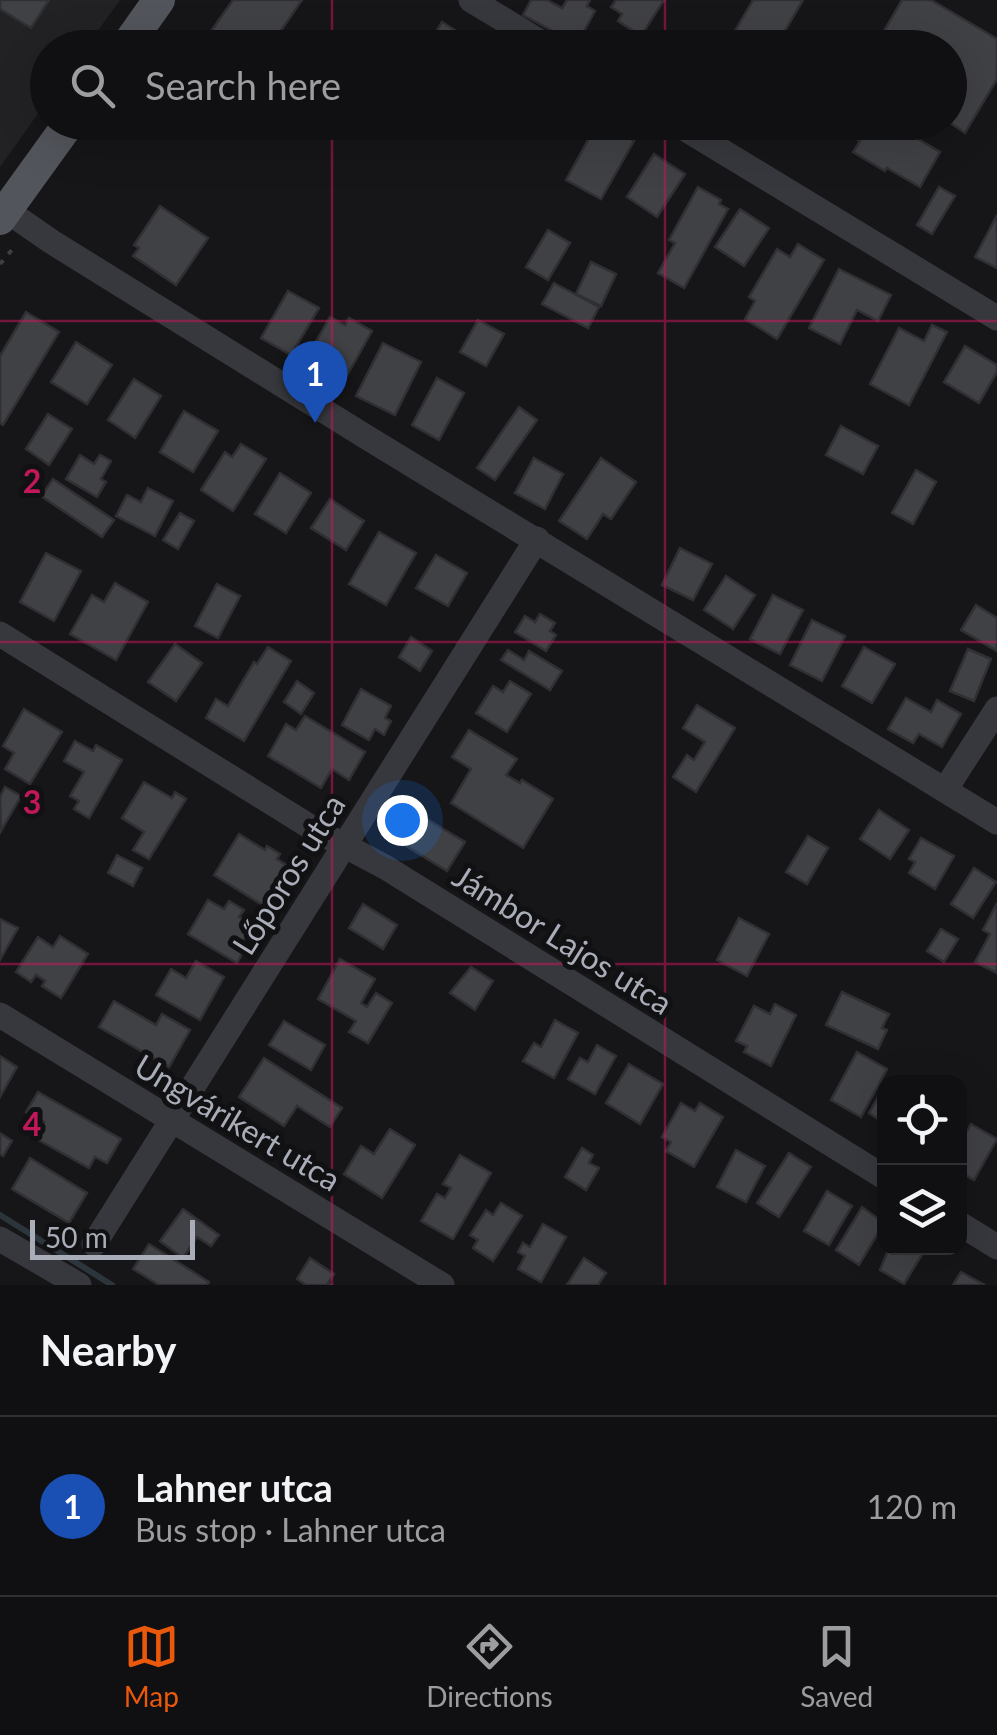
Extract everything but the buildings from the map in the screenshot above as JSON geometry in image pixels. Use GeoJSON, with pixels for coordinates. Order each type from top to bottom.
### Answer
{"type":"FeatureCollection","features":[{"type":"Feature","properties":{"kind":"main road"},"geometry":{"type":"LineString","coordinates":[[138,30],[160,0]]}},
{"type":"Feature","properties":{"kind":"main road"},"geometry":{"type":"LineString","coordinates":[[2,212],[56,140]]}},
{"type":"Feature","properties":{"kind":"street"},"geometry":{"type":"LineString","coordinates":[[471,0],[520,30]]}},
{"type":"Feature","properties":{"kind":"street"},"geometry":{"type":"LineString","coordinates":[[704,140],[997,318]]}},
{"type":"Feature","properties":{"kind":"street"},"geometry":{"type":"LineString","coordinates":[[2,212],[997,822]]}},
{"type":"Feature","properties":{"kind":"street","name":"Lőporos utca"},"geometry":{"type":"LineString","coordinates":[[94,1244],[537,540]]}},
{"type":"Feature","properties":{"kind":"street","name":"Jámbor Lajos utca"},"geometry":{"type":"LineString","coordinates":[[0,634],[877,1173]]}},
{"type":"Feature","properties":{"kind":"street"},"geometry":{"type":"LineString","coordinates":[[946,790],[997,709]]}},
{"type":"Feature","properties":{"kind":"street","name":"Ungvárikert utca"},"geometry":{"type":"LineString","coordinates":[[0,1015],[442,1285]]}},
{"type":"Feature","properties":{"kind":"street"},"geometry":{"type":"LineString","coordinates":[[967,1228],[997,1247]]}},
{"type":"Feature","properties":{"kind":"street"},"geometry":{"type":"LineString","coordinates":[[0,1238],[79,1285]]}},
{"type":"Feature","properties":{"kind":"shaded area"},"geometry":{"type":"Polygon","coordinates":[[[0,0],[120,0],[98,30],[30,30],[30,125],[0,167],[0,0]]]}},
{"type":"Feature","properties":{"kind":"waterway"},"geometry":{"type":"LineString","coordinates":[[0,1215],[112,1285]]}},
{"type":"Feature","properties":{"kind":"place","name":"Lahner utca"},"geometry":{"type":"Point","coordinates":[315,423]}}]}
